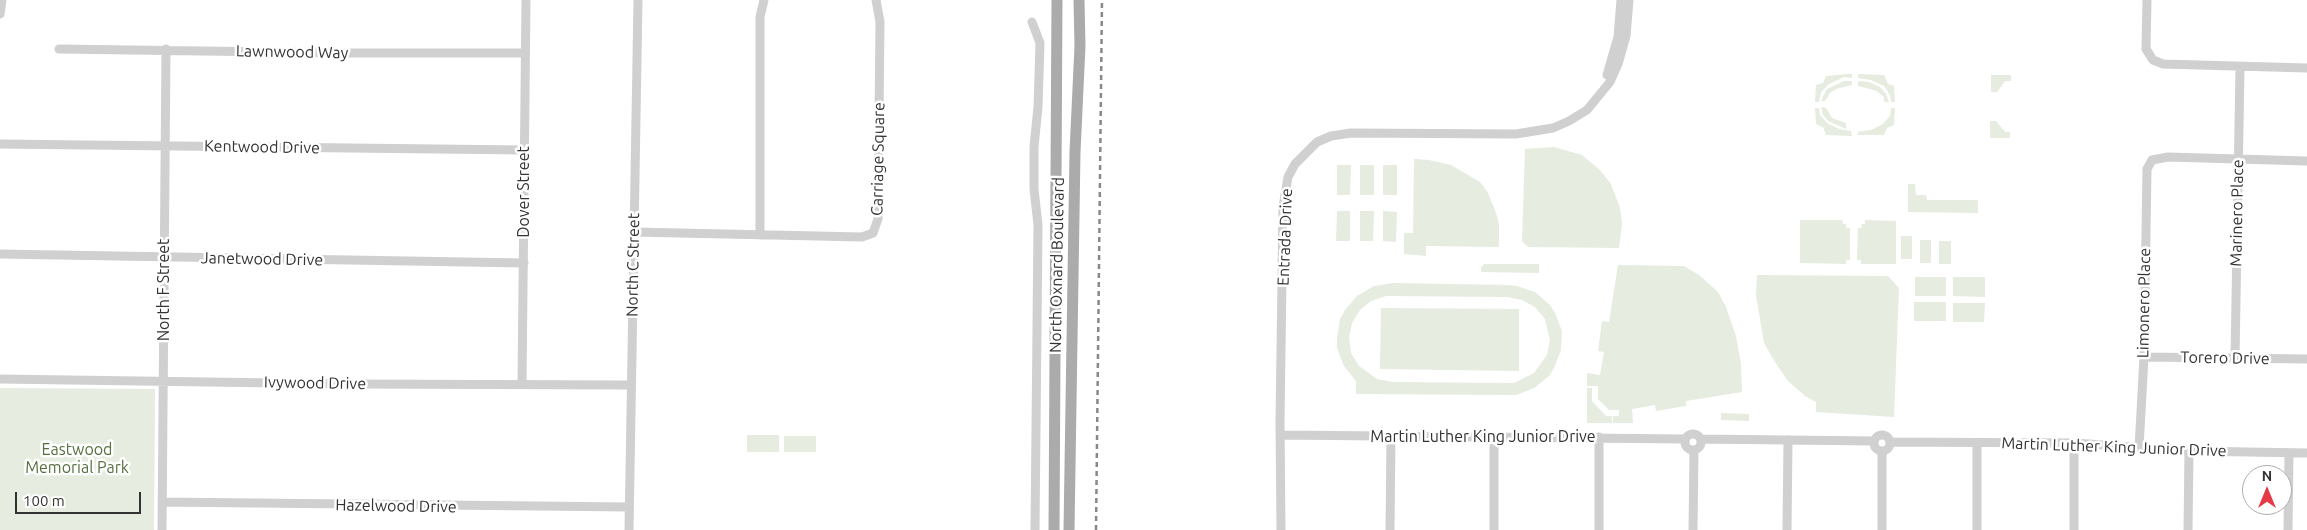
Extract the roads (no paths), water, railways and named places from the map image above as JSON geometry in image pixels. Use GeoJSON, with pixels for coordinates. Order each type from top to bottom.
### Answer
{"type":"FeatureCollection","features":[{"type":"Feature","properties":{"kind":"main road","name":"North Oxnard Boulevard"},"geometry":{"type":"LineString","coordinates":[[1054,530],[1057,0]]}},
{"type":"Feature","properties":{"kind":"main road","name":"North Oxnard Boulevard"},"geometry":{"type":"LineString","coordinates":[[1069,530],[1075,180],[1080,46],[1079,0]]}},
{"type":"Feature","properties":{"kind":"main road"},"geometry":{"type":"LineString","coordinates":[[1055,164],[1075,180]]}},
{"type":"Feature","properties":{"kind":"street"},"geometry":{"type":"LineString","coordinates":[[0,14],[2,0]]}},
{"type":"Feature","properties":{"kind":"street","name":"Dover Street"},"geometry":{"type":"LineString","coordinates":[[522,384],[526,0]]}},
{"type":"Feature","properties":{"kind":"street","name":"North C Street"},"geometry":{"type":"LineString","coordinates":[[629,530],[638,0]]}},
{"type":"Feature","properties":{"kind":"street"},"geometry":{"type":"LineString","coordinates":[[760,235],[760,17],[764,0]]}},
{"type":"Feature","properties":{"kind":"street","name":"Carriage Square"},"geometry":{"type":"LineString","coordinates":[[634,232],[862,237],[873,233],[877,227],[880,22],[876,0]]}},
{"type":"Feature","properties":{"kind":"street"},"geometry":{"type":"LineString","coordinates":[[1587,110],[1611,66],[1618,38],[1621,0]]}},
{"type":"Feature","properties":{"kind":"street","name":"Entrada Drive"},"geometry":{"type":"LineString","coordinates":[[1281,530],[1280,435],[1284,192],[1288,177],[1304,153],[1317,142],[1331,136],[1351,133],[1516,134],[1553,128],[1587,110],[1610,82],[1618,64],[1626,36],[1629,0]]}},
{"type":"Feature","properties":{"kind":"street"},"geometry":{"type":"LineString","coordinates":[[2147,0],[2146,49],[2154,60],[2173,66],[2307,68]]}},
{"type":"Feature","properties":{"kind":"street"},"geometry":{"type":"LineString","coordinates":[[1032,22],[1040,43],[1038,107],[1034,147],[1034,189],[1038,225],[1036,530]]}},
{"type":"Feature","properties":{"kind":"street","name":"Lawnwood Way"},"geometry":{"type":"LineString","coordinates":[[59,49],[166,49],[347,54],[525,53]]}},
{"type":"Feature","properties":{"kind":"street","name":"North F Street"},"geometry":{"type":"LineString","coordinates":[[162,530],[166,49]]}},
{"type":"Feature","properties":{"kind":"street","name":"Marinero Place"},"geometry":{"type":"LineString","coordinates":[[2235,358],[2240,68]]}},
{"type":"Feature","properties":{"kind":"street","name":"Kentwood Drive"},"geometry":{"type":"LineString","coordinates":[[0,144],[524,150]]}},
{"type":"Feature","properties":{"kind":"street","name":"Limonero Place"},"geometry":{"type":"LineString","coordinates":[[2139,448],[2144,357],[2145,178],[2147,169],[2152,160],[2168,156],[2238,159]]}},
{"type":"Feature","properties":{"kind":"street"},"geometry":{"type":"LineString","coordinates":[[2238,159],[2307,161]]}},
{"type":"Feature","properties":{"kind":"street","name":"Janetwood Drive"},"geometry":{"type":"LineString","coordinates":[[0,254],[524,263]]}},
{"type":"Feature","properties":{"kind":"street","name":"Torero Drive"},"geometry":{"type":"LineString","coordinates":[[2144,357],[2307,359]]}},
{"type":"Feature","properties":{"kind":"street","name":"Ivywood Drive"},"geometry":{"type":"LineString","coordinates":[[0,378],[348,384],[631,385]]}},
{"type":"Feature","properties":{"kind":"street"},"geometry":{"type":"LineString","coordinates":[[1694,450],[1686,447],[1685,439],[1689,435],[1694,434],[1701,439],[1874,441],[1877,437],[1884,435],[1890,442],[1887,450],[1882,452]]}},
{"type":"Feature","properties":{"kind":"street","name":"Martin Luther King Junior Drive"},"geometry":{"type":"LineString","coordinates":[[1280,435],[1685,439]]}},
{"type":"Feature","properties":{"kind":"street"},"geometry":{"type":"LineString","coordinates":[[1390,436],[1390,530]]}},
{"type":"Feature","properties":{"kind":"street"},"geometry":{"type":"LineString","coordinates":[[1494,437],[1494,530]]}},
{"type":"Feature","properties":{"kind":"street"},"geometry":{"type":"LineString","coordinates":[[1599,438],[1599,530]]}},
{"type":"Feature","properties":{"kind":"street"},"geometry":{"type":"LineString","coordinates":[[1694,450],[1700,446],[1701,439]]}},
{"type":"Feature","properties":{"kind":"street"},"geometry":{"type":"LineString","coordinates":[[1787,530],[1788,440]]}},
{"type":"Feature","properties":{"kind":"street"},"geometry":{"type":"LineString","coordinates":[[1874,441],[1875,448],[1882,452]]}},
{"type":"Feature","properties":{"kind":"street","name":"Martin Luther King Junior Drive"},"geometry":{"type":"LineString","coordinates":[[1890,442],[2074,443],[2189,451],[2307,453]]}},
{"type":"Feature","properties":{"kind":"street"},"geometry":{"type":"LineString","coordinates":[[1976,530],[1977,443]]}},
{"type":"Feature","properties":{"kind":"street"},"geometry":{"type":"LineString","coordinates":[[2074,443],[2074,530]]}},
{"type":"Feature","properties":{"kind":"street"},"geometry":{"type":"LineString","coordinates":[[1693,530],[1694,450]]}},
{"type":"Feature","properties":{"kind":"street"},"geometry":{"type":"LineString","coordinates":[[2188,530],[2189,451]]}},
{"type":"Feature","properties":{"kind":"street"},"geometry":{"type":"LineString","coordinates":[[1882,452],[1882,530]]}},
{"type":"Feature","properties":{"kind":"street"},"geometry":{"type":"LineString","coordinates":[[2288,530],[2289,452]]}},
{"type":"Feature","properties":{"kind":"street","name":"Hazelwood Drive"},"geometry":{"type":"LineString","coordinates":[[162,502],[629,507]]}},
{"type":"Feature","properties":{"kind":"railway"},"geometry":{"type":"LineString","coordinates":[[1096,530],[1102,0]]}},
{"type":"Feature","properties":{"kind":"park label","name":"Eastwood Memorial Park"},"geometry":{"type":"Point","coordinates":[77,459]}}]}
